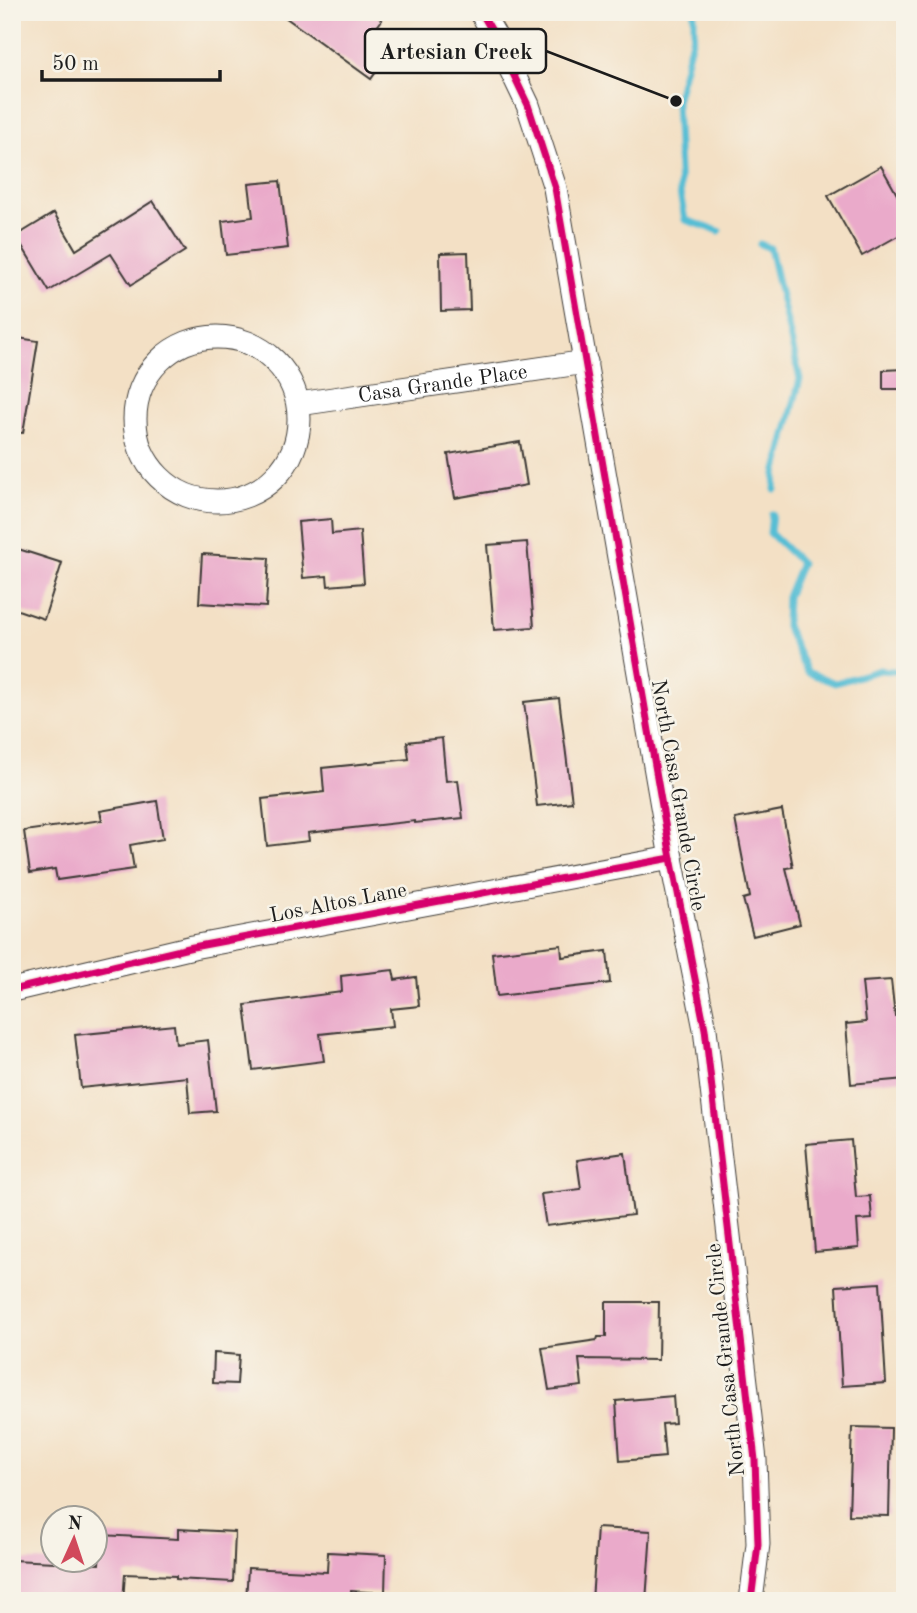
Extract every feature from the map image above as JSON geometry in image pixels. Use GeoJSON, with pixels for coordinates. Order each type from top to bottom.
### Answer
{"type":"FeatureCollection","features":[{"type":"Feature","properties":{"kind":"street","name":"North Casa Grande Circle"},"geometry":{"type":"LineString","coordinates":[[481,12],[528,104],[555,188],[671,858],[705,1029],[755,1460],[758,1544],[751,1601]]}},
{"type":"Feature","properties":{"kind":"street"},"geometry":{"type":"LineString","coordinates":[[227,337],[252,344],[274,359],[290,379],[299,404],[299,432],[290,460],[272,482],[247,496],[219,502],[191,498],[166,484],[147,463],[136,436],[135,410],[142,385],[156,363],[176,347],[201,338],[227,337]]}},
{"type":"Feature","properties":{"kind":"street","name":"Casa Grande Place"},"geometry":{"type":"LineString","coordinates":[[299,404],[586,362]]}},
{"type":"Feature","properties":{"kind":"street","name":"Los Altos Lane"},"geometry":{"type":"LineString","coordinates":[[12,990],[193,947],[671,858]]}},
{"type":"Feature","properties":{"kind":"building"},"geometry":{"type":"Polygon","coordinates":[[[278,12],[372,12],[382,20],[368,39],[389,54],[371,79],[278,12]]]}},
{"type":"Feature","properties":{"kind":"building"},"geometry":{"type":"Polygon","coordinates":[[[881,166],[899,198],[905,194],[905,232],[862,256],[828,196],[881,166]]]}},
{"type":"Feature","properties":{"kind":"building"},"geometry":{"type":"Polygon","coordinates":[[[280,181],[288,248],[226,255],[222,221],[253,217],[249,184],[280,181]]]}},
{"type":"Feature","properties":{"kind":"building"},"geometry":{"type":"Polygon","coordinates":[[[153,201],[185,251],[131,285],[111,254],[49,291],[16,236],[54,213],[76,250],[153,201]]]}},
{"type":"Feature","properties":{"kind":"building"},"geometry":{"type":"Polygon","coordinates":[[[468,252],[470,310],[441,311],[440,253],[468,252]]]}},
{"type":"Feature","properties":{"kind":"building"},"geometry":{"type":"Polygon","coordinates":[[[12,337],[38,341],[23,433],[12,432],[12,337]]]}},
{"type":"Feature","properties":{"kind":"building"},"geometry":{"type":"Polygon","coordinates":[[[905,369],[905,389],[883,389],[883,370],[905,369]]]}},
{"type":"Feature","properties":{"kind":"building"},"geometry":{"type":"Polygon","coordinates":[[[520,442],[527,485],[455,498],[448,454],[520,442]]]}},
{"type":"Feature","properties":{"kind":"building"},"geometry":{"type":"Polygon","coordinates":[[[331,519],[332,534],[360,531],[364,583],[328,586],[327,576],[303,578],[298,522],[331,519]]]}},
{"type":"Feature","properties":{"kind":"building"},"geometry":{"type":"Polygon","coordinates":[[[527,542],[534,627],[494,630],[487,545],[527,542]]]}},
{"type":"Feature","properties":{"kind":"building"},"geometry":{"type":"Polygon","coordinates":[[[12,547],[62,563],[44,619],[12,608],[12,547]]]}},
{"type":"Feature","properties":{"kind":"building"},"geometry":{"type":"Polygon","coordinates":[[[202,554],[269,558],[266,607],[199,603],[202,554]]]}},
{"type":"Feature","properties":{"kind":"building"},"geometry":{"type":"Polygon","coordinates":[[[559,698],[572,802],[537,806],[524,702],[559,698]]]}},
{"type":"Feature","properties":{"kind":"building"},"geometry":{"type":"Polygon","coordinates":[[[442,738],[446,781],[458,780],[463,818],[308,833],[309,841],[267,846],[262,799],[324,792],[322,768],[409,759],[407,742],[442,738]]]}},
{"type":"Feature","properties":{"kind":"building"},"geometry":{"type":"Polygon","coordinates":[[[157,801],[163,839],[130,845],[134,869],[57,880],[55,869],[30,873],[24,831],[102,820],[100,811],[157,801]]]}},
{"type":"Feature","properties":{"kind":"building"},"geometry":{"type":"Polygon","coordinates":[[[782,810],[793,867],[786,868],[800,924],[753,936],[743,899],[750,897],[735,819],[782,810]]]}},
{"type":"Feature","properties":{"kind":"building"},"geometry":{"type":"Polygon","coordinates":[[[561,945],[562,957],[607,951],[610,983],[497,996],[492,953],[561,945]]]}},
{"type":"Feature","properties":{"kind":"building"},"geometry":{"type":"Polygon","coordinates":[[[393,970],[395,980],[416,977],[419,1006],[391,1009],[393,1026],[320,1034],[324,1061],[253,1070],[245,1005],[342,992],[341,976],[393,970]]]}},
{"type":"Feature","properties":{"kind":"building"},"geometry":{"type":"Polygon","coordinates":[[[891,980],[905,1079],[851,1084],[846,1024],[866,1022],[862,982],[891,980]]]}},
{"type":"Feature","properties":{"kind":"building"},"geometry":{"type":"Polygon","coordinates":[[[174,1025],[176,1044],[208,1040],[216,1111],[190,1113],[187,1077],[81,1088],[75,1035],[174,1025]]]}},
{"type":"Feature","properties":{"kind":"building"},"geometry":{"type":"Polygon","coordinates":[[[851,1140],[856,1197],[870,1196],[872,1219],[857,1220],[859,1248],[815,1252],[806,1144],[851,1140]]]}},
{"type":"Feature","properties":{"kind":"building"},"geometry":{"type":"Polygon","coordinates":[[[625,1153],[633,1215],[546,1226],[541,1194],[581,1189],[577,1160],[625,1153]]]}},
{"type":"Feature","properties":{"kind":"building"},"geometry":{"type":"Polygon","coordinates":[[[880,1283],[886,1383],[842,1386],[836,1286],[880,1283]]]}},
{"type":"Feature","properties":{"kind":"building"},"geometry":{"type":"Polygon","coordinates":[[[606,1302],[659,1302],[658,1360],[579,1359],[582,1386],[549,1390],[542,1348],[606,1337],[606,1302]]]}},
{"type":"Feature","properties":{"kind":"building"},"geometry":{"type":"Polygon","coordinates":[[[214,1353],[239,1355],[237,1384],[213,1383],[214,1353]]]}},
{"type":"Feature","properties":{"kind":"building"},"geometry":{"type":"Polygon","coordinates":[[[673,1396],[675,1423],[662,1424],[665,1457],[620,1461],[616,1401],[673,1396]]]}},
{"type":"Feature","properties":{"kind":"building"},"geometry":{"type":"Polygon","coordinates":[[[852,1427],[891,1428],[889,1516],[849,1515],[852,1427]]]}},
{"type":"Feature","properties":{"kind":"building"},"geometry":{"type":"Polygon","coordinates":[[[597,1528],[651,1531],[646,1601],[592,1601],[597,1528]]]}},
{"type":"Feature","properties":{"kind":"building"},"geometry":{"type":"Polygon","coordinates":[[[178,1529],[235,1532],[233,1582],[125,1574],[123,1601],[12,1595],[12,1560],[38,1561],[38,1574],[108,1574],[108,1535],[178,1539],[178,1529]]]}},
{"type":"Feature","properties":{"kind":"building"},"geometry":{"type":"Polygon","coordinates":[[[328,1552],[386,1555],[385,1593],[351,1591],[350,1601],[246,1601],[248,1568],[327,1572],[328,1552]]]}},
{"type":"Feature","properties":{"kind":"waterway"},"geometry":{"type":"LineString","coordinates":[[694,12],[694,32],[676,101],[680,193],[685,220],[719,231]]}},
{"type":"Feature","properties":{"kind":"waterway"},"geometry":{"type":"LineString","coordinates":[[760,244],[770,248],[800,379],[776,474],[775,489]]}},
{"type":"Feature","properties":{"kind":"waterway"},"geometry":{"type":"LineString","coordinates":[[772,514],[770,533],[801,563],[787,597],[786,626],[807,672],[835,683],[880,670],[905,672]]}},
{"type":"Feature","properties":{"kind":"cycle path"},"geometry":{"type":"LineString","coordinates":[[481,12],[528,105],[555,188],[671,858],[705,1029],[755,1460],[758,1544],[751,1601]]}},
{"type":"Feature","properties":{"kind":"cycle path"},"geometry":{"type":"LineString","coordinates":[[12,990],[193,947],[671,858]]}},
{"type":"Feature","properties":{"kind":"place","name":"Artesian Creek"},"geometry":{"type":"Point","coordinates":[676,101]}}]}
